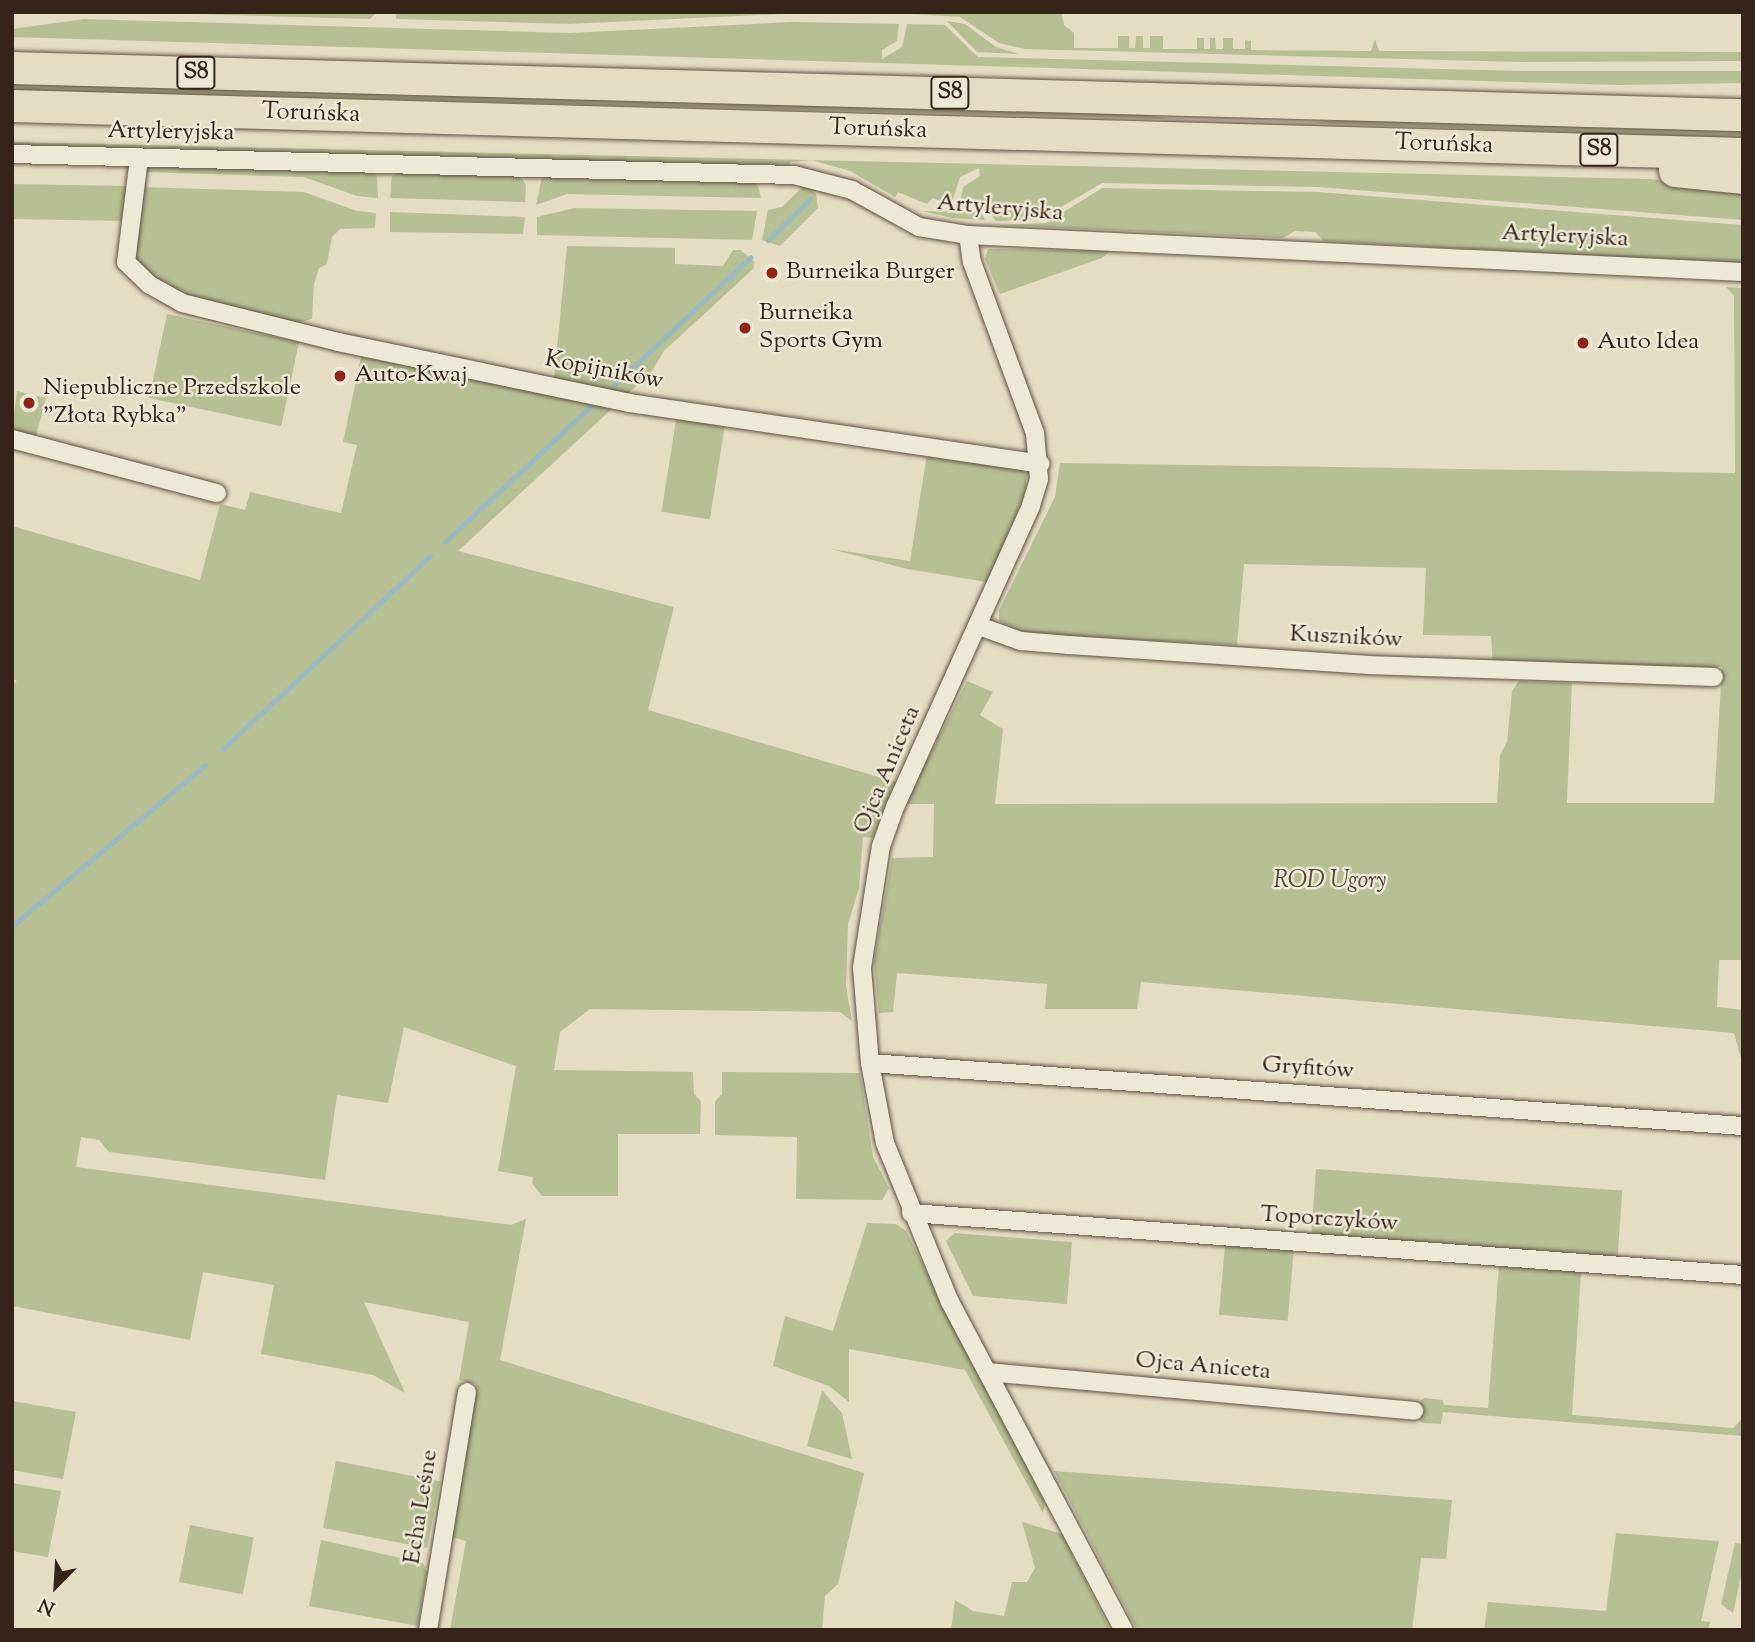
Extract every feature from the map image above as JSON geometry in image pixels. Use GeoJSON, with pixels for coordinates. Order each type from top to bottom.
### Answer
{"type":"FeatureCollection","features":[{"type":"Feature","properties":{"kind":"highway","name":"Toruńska"},"geometry":{"type":"LineString","coordinates":[[12,68],[1743,115]]}},
{"type":"Feature","properties":{"kind":"highway"},"geometry":{"type":"LineString","coordinates":[[1519,109],[1743,94]]}},
{"type":"Feature","properties":{"kind":"highway","name":"Toruńska"},"geometry":{"type":"LineString","coordinates":[[12,107],[1743,154]]}},
{"type":"Feature","properties":{"kind":"highway"},"geometry":{"type":"LineString","coordinates":[[1454,146],[1743,178]]}},
{"type":"Feature","properties":{"kind":"street","name":"Artyleryjska"},"geometry":{"type":"LineString","coordinates":[[12,154],[794,175],[852,190],[919,227],[968,235],[1743,272]]}},
{"type":"Feature","properties":{"kind":"street","name":"Kopijników"},"geometry":{"type":"LineString","coordinates":[[139,158],[124,251],[126,262],[165,296],[243,321],[629,403],[1040,464]]}},
{"type":"Feature","properties":{"kind":"street","name":"Ojca Aniceta"},"geometry":{"type":"LineString","coordinates":[[968,235],[972,262],[1032,425],[1040,464],[1034,500],[895,807],[880,852],[862,968],[870,1063],[885,1143],[911,1213],[988,1371],[1124,1630]]}},
{"type":"Feature","properties":{"kind":"street"},"geometry":{"type":"LineString","coordinates":[[12,439],[217,493]]}},
{"type":"Feature","properties":{"kind":"street","name":"Kuszników"},"geometry":{"type":"LineString","coordinates":[[979,626],[1021,641],[1069,645],[1369,665],[1714,677]]}},
{"type":"Feature","properties":{"kind":"street","name":"Gryfitów"},"geometry":{"type":"LineString","coordinates":[[870,1063],[1743,1125]]}},
{"type":"Feature","properties":{"kind":"street","name":"Toporczyków"},"geometry":{"type":"LineString","coordinates":[[911,1213],[1743,1275]]}},
{"type":"Feature","properties":{"kind":"street","name":"Ojca Aniceta"},"geometry":{"type":"LineString","coordinates":[[988,1371],[1414,1411]]}},
{"type":"Feature","properties":{"kind":"street","name":"Echa Leśne"},"geometry":{"type":"LineString","coordinates":[[428,1630],[467,1392]]}},
{"type":"Feature","properties":{"kind":"green space"},"geometry":{"type":"Polygon","coordinates":[[[126,12],[377,12],[370,19],[126,12]]]}},
{"type":"Feature","properties":{"kind":"green space"},"geometry":{"type":"Polygon","coordinates":[[[396,12],[871,12],[872,14],[802,13],[569,24],[396,19],[396,12]]]}},
{"type":"Feature","properties":{"kind":"green space"},"geometry":{"type":"Polygon","coordinates":[[[880,12],[1061,12],[1064,25],[1074,33],[1074,48],[1118,48],[1118,36],[1129,36],[1129,48],[1135,48],[1136,36],[1143,36],[1143,48],[1150,48],[1150,36],[1163,36],[1163,49],[1197,49],[1197,38],[1204,38],[1204,49],[1210,49],[1210,38],[1215,38],[1216,49],[1223,49],[1223,38],[1233,38],[1233,49],[1245,49],[1245,40],[1251,41],[1251,50],[1371,51],[1375,39],[1379,51],[1743,52],[1743,61],[1521,62],[1025,49],[999,43],[960,17],[880,12]]]}},
{"type":"Feature","properties":{"kind":"green space"},"geometry":{"type":"Polygon","coordinates":[[[84,19],[569,33],[795,22],[899,24],[897,41],[882,50],[882,59],[902,47],[907,24],[945,25],[978,57],[1520,71],[1743,71],[1743,83],[1618,85],[12,37],[12,29],[84,19]]]}},
{"type":"Feature","properties":{"kind":"green space"},"geometry":{"type":"Polygon","coordinates":[[[947,21],[965,24],[996,47],[1019,54],[977,52],[947,21]]]}},
{"type":"Feature","properties":{"kind":"green space"},"geometry":{"type":"Polygon","coordinates":[[[12,83],[1137,114],[1171,119],[12,90],[12,83]]]}},
{"type":"Feature","properties":{"kind":"green space"},"geometry":{"type":"Polygon","coordinates":[[[1341,120],[1743,131],[1743,138],[1307,123],[1341,120]]]}},
{"type":"Feature","properties":{"kind":"green space"},"geometry":{"type":"Polygon","coordinates":[[[12,142],[810,160],[790,162],[789,168],[12,146],[12,142]]]}},
{"type":"Feature","properties":{"kind":"green space"},"geometry":{"type":"Polygon","coordinates":[[[811,160],[1649,179],[1743,187],[1743,220],[1318,187],[1102,183],[1041,219],[996,221],[986,206],[961,199],[963,187],[980,176],[979,168],[960,177],[951,205],[933,198],[927,204],[898,192],[895,197],[850,171],[811,160]]]}},
{"type":"Feature","properties":{"kind":"green space"},"geometry":{"type":"Polygon","coordinates":[[[149,167],[372,171],[377,176],[378,198],[357,196],[304,177],[141,172],[149,167]]]}},
{"type":"Feature","properties":{"kind":"green space"},"geometry":{"type":"Polygon","coordinates":[[[399,172],[519,175],[526,185],[525,202],[390,198],[392,176],[399,172]]]}},
{"type":"Feature","properties":{"kind":"green space"},"geometry":{"type":"Polygon","coordinates":[[[542,177],[757,182],[761,198],[567,194],[536,205],[542,177]]]}},
{"type":"Feature","properties":{"kind":"green space"},"geometry":{"type":"Polygon","coordinates":[[[12,184],[129,186],[128,221],[12,219],[12,184]]]}},
{"type":"Feature","properties":{"kind":"green space"},"geometry":{"type":"Polygon","coordinates":[[[805,185],[816,194],[818,208],[780,246],[762,240],[768,210],[782,207],[805,185]]]}},
{"type":"Feature","properties":{"kind":"green space"},"geometry":{"type":"Polygon","coordinates":[[[140,187],[304,192],[357,211],[376,213],[375,228],[340,229],[332,237],[327,264],[319,268],[314,284],[312,319],[292,324],[219,310],[156,282],[131,251],[140,187]]]}},
{"type":"Feature","properties":{"kind":"green space"},"geometry":{"type":"Polygon","coordinates":[[[1102,188],[1318,192],[1743,225],[1743,264],[1324,241],[1315,232],[1295,231],[1283,238],[998,225],[1046,223],[1102,188]]]}},
{"type":"Feature","properties":{"kind":"green space"},"geometry":{"type":"Polygon","coordinates":[[[574,208],[757,211],[752,240],[537,235],[537,217],[574,208]]]}},
{"type":"Feature","properties":{"kind":"green space"},"geometry":{"type":"Polygon","coordinates":[[[922,211],[981,212],[985,220],[952,218],[922,211]]]}},
{"type":"Feature","properties":{"kind":"green space"},"geometry":{"type":"Polygon","coordinates":[[[390,212],[525,217],[523,234],[390,232],[390,212]]]}},
{"type":"Feature","properties":{"kind":"green space"},"geometry":{"type":"Polygon","coordinates":[[[567,246],[675,248],[675,264],[723,266],[733,250],[740,250],[754,261],[753,269],[664,351],[650,374],[625,396],[554,379],[567,246]]]}},
{"type":"Feature","properties":{"kind":"green space"},"geometry":{"type":"Polygon","coordinates":[[[988,249],[1110,251],[1102,258],[1000,294],[985,259],[988,249]]]}},
{"type":"Feature","properties":{"kind":"green space","name":"ROD Ugory"},"geometry":{"type":"Polygon","coordinates":[[[1726,287],[1743,288],[1743,960],[1719,960],[1717,1007],[1743,1010],[1743,1066],[1734,1033],[1141,982],[1137,1009],[1045,1009],[1047,984],[897,973],[893,1012],[879,1013],[874,961],[892,858],[933,857],[934,804],[905,804],[967,681],[993,692],[980,715],[1003,729],[995,804],[1497,803],[1500,755],[1507,742],[1512,691],[1519,681],[1572,683],[1567,803],[1714,803],[1722,667],[1493,664],[1491,636],[1423,635],[1426,568],[1244,564],[1237,645],[1026,634],[999,621],[999,610],[1055,497],[1060,463],[1735,473],[1734,296],[1726,287]]]}},
{"type":"Feature","properties":{"kind":"green space"},"geometry":{"type":"Polygon","coordinates":[[[167,314],[299,342],[281,426],[149,398],[167,314]]]}},
{"type":"Feature","properties":{"kind":"green space"},"geometry":{"type":"Polygon","coordinates":[[[362,352],[616,405],[458,551],[674,607],[648,710],[896,782],[873,838],[863,837],[859,888],[848,924],[846,986],[852,1021],[840,1012],[590,1009],[560,1032],[554,1070],[693,1072],[694,1094],[701,1101],[700,1134],[618,1134],[618,1196],[542,1196],[532,1183],[533,1177],[498,1171],[516,1066],[404,1027],[388,1103],[337,1095],[325,1180],[109,1152],[99,1140],[81,1137],[76,1167],[511,1225],[526,1219],[500,1360],[864,1473],[838,1584],[825,1596],[822,1630],[450,1630],[466,1541],[448,1536],[476,1384],[459,1380],[469,1322],[364,1302],[405,1393],[373,1375],[261,1354],[274,1285],[203,1272],[190,1340],[12,1306],[12,684],[17,681],[12,679],[12,526],[200,580],[220,504],[245,510],[250,492],[341,513],[357,445],[343,442],[362,352]]]}},
{"type":"Feature","properties":{"kind":"green space"},"geometry":{"type":"Polygon","coordinates":[[[17,391],[46,398],[36,436],[12,430],[17,391]]]}},
{"type":"Feature","properties":{"kind":"green space"},"geometry":{"type":"Polygon","coordinates":[[[677,414],[725,422],[710,519],[662,512],[677,414]]]}},
{"type":"Feature","properties":{"kind":"green space"},"geometry":{"type":"Polygon","coordinates":[[[927,454],[1020,469],[1027,474],[1025,494],[987,582],[907,569],[831,549],[910,561],[927,454]]]}},
{"type":"Feature","properties":{"kind":"green space"},"geometry":{"type":"Polygon","coordinates":[[[722,1072],[860,1073],[873,1157],[889,1188],[882,1200],[796,1199],[797,1137],[715,1135],[715,1101],[722,1094],[722,1072]]]}},
{"type":"Feature","properties":{"kind":"green space"},"geometry":{"type":"Polygon","coordinates":[[[1316,1169],[1622,1190],[1618,1257],[1311,1236],[1316,1169]]]}},
{"type":"Feature","properties":{"kind":"green space"},"geometry":{"type":"Polygon","coordinates":[[[867,1223],[896,1224],[906,1231],[1045,1503],[1043,1513],[965,1370],[849,1349],[849,1402],[829,1386],[773,1366],[785,1316],[833,1331],[867,1223]]]}},
{"type":"Feature","properties":{"kind":"green space"},"geometry":{"type":"Polygon","coordinates":[[[954,1233],[1072,1242],[1067,1304],[973,1296],[946,1241],[954,1233]]]}},
{"type":"Feature","properties":{"kind":"green space"},"geometry":{"type":"Polygon","coordinates":[[[1225,1245],[1294,1251],[1288,1321],[1219,1315],[1225,1245]]]}},
{"type":"Feature","properties":{"kind":"green space"},"geometry":{"type":"Polygon","coordinates":[[[1499,1266],[1581,1272],[1572,1415],[1733,1428],[1741,1420],[1743,1436],[1443,1412],[1441,1424],[1422,1423],[1417,1417],[1418,1403],[1424,1398],[1443,1400],[1444,1405],[1488,1408],[1499,1266]]]}},
{"type":"Feature","properties":{"kind":"green space"},"geometry":{"type":"Polygon","coordinates":[[[822,1390],[842,1413],[852,1459],[807,1446],[822,1390]]]}},
{"type":"Feature","properties":{"kind":"green space"},"geometry":{"type":"Polygon","coordinates":[[[12,1401],[76,1412],[63,1479],[12,1470],[12,1401]]]}},
{"type":"Feature","properties":{"kind":"green space"},"geometry":{"type":"Polygon","coordinates":[[[336,1461],[440,1481],[427,1548],[323,1528],[336,1461]]]}},
{"type":"Feature","properties":{"kind":"green space"},"geometry":{"type":"Polygon","coordinates":[[[1054,1471],[1452,1500],[1446,1559],[1421,1558],[1412,1630],[1137,1630],[1054,1471]]]}},
{"type":"Feature","properties":{"kind":"green space"},"geometry":{"type":"Polygon","coordinates":[[[12,1483],[61,1491],[48,1557],[12,1551],[12,1483]]]}},
{"type":"Feature","properties":{"kind":"green space"},"geometry":{"type":"Polygon","coordinates":[[[1022,1522],[1062,1534],[1110,1630],[951,1630],[955,1600],[973,1611],[1004,1616],[1012,1582],[1027,1582],[1035,1568],[1022,1522]]]}},
{"type":"Feature","properties":{"kind":"green space"},"geometry":{"type":"Polygon","coordinates":[[[190,1525],[254,1537],[243,1594],[179,1582],[190,1525]]]}},
{"type":"Feature","properties":{"kind":"green space"},"geometry":{"type":"Polygon","coordinates":[[[1616,1533],[1719,1541],[1701,1621],[1710,1622],[1708,1630],[1484,1630],[1488,1602],[1606,1611],[1616,1533]]]}},
{"type":"Feature","properties":{"kind":"green space"},"geometry":{"type":"Polygon","coordinates":[[[321,1540],[423,1563],[427,1572],[418,1626],[309,1606],[321,1540]]]}},
{"type":"Feature","properties":{"kind":"green space"},"geometry":{"type":"Polygon","coordinates":[[[1735,1543],[1743,1544],[1743,1567],[1733,1613],[1721,1604],[1735,1543]]]}},
{"type":"Feature","properties":{"kind":"waterway"},"geometry":{"type":"LineString","coordinates":[[768,240],[810,199]]}},
{"type":"Feature","properties":{"kind":"waterway"},"geometry":{"type":"LineString","coordinates":[[614,385],[751,257]]}},
{"type":"Feature","properties":{"kind":"waterway"},"geometry":{"type":"LineString","coordinates":[[445,542],[596,401]]}},
{"type":"Feature","properties":{"kind":"waterway"},"geometry":{"type":"LineString","coordinates":[[223,749],[430,556]]}},
{"type":"Feature","properties":{"kind":"waterway"},"geometry":{"type":"LineString","coordinates":[[12,926],[205,765]]}},
{"type":"Feature","properties":{"kind":"place","name":"Burneika Burger"},"geometry":{"type":"Point","coordinates":[772,273]}},
{"type":"Feature","properties":{"kind":"place","name":"Burneika Sports Gym"},"geometry":{"type":"Point","coordinates":[745,328]}},
{"type":"Feature","properties":{"kind":"place","name":"Auto Idea"},"geometry":{"type":"Point","coordinates":[1583,343]}},
{"type":"Feature","properties":{"kind":"place","name":"Auto-Kwaj"},"geometry":{"type":"Point","coordinates":[340,376]}},
{"type":"Feature","properties":{"kind":"place","name":"Niepubliczne Przedszkole \"Złota Rybka\""},"geometry":{"type":"Point","coordinates":[29,403]}}]}
